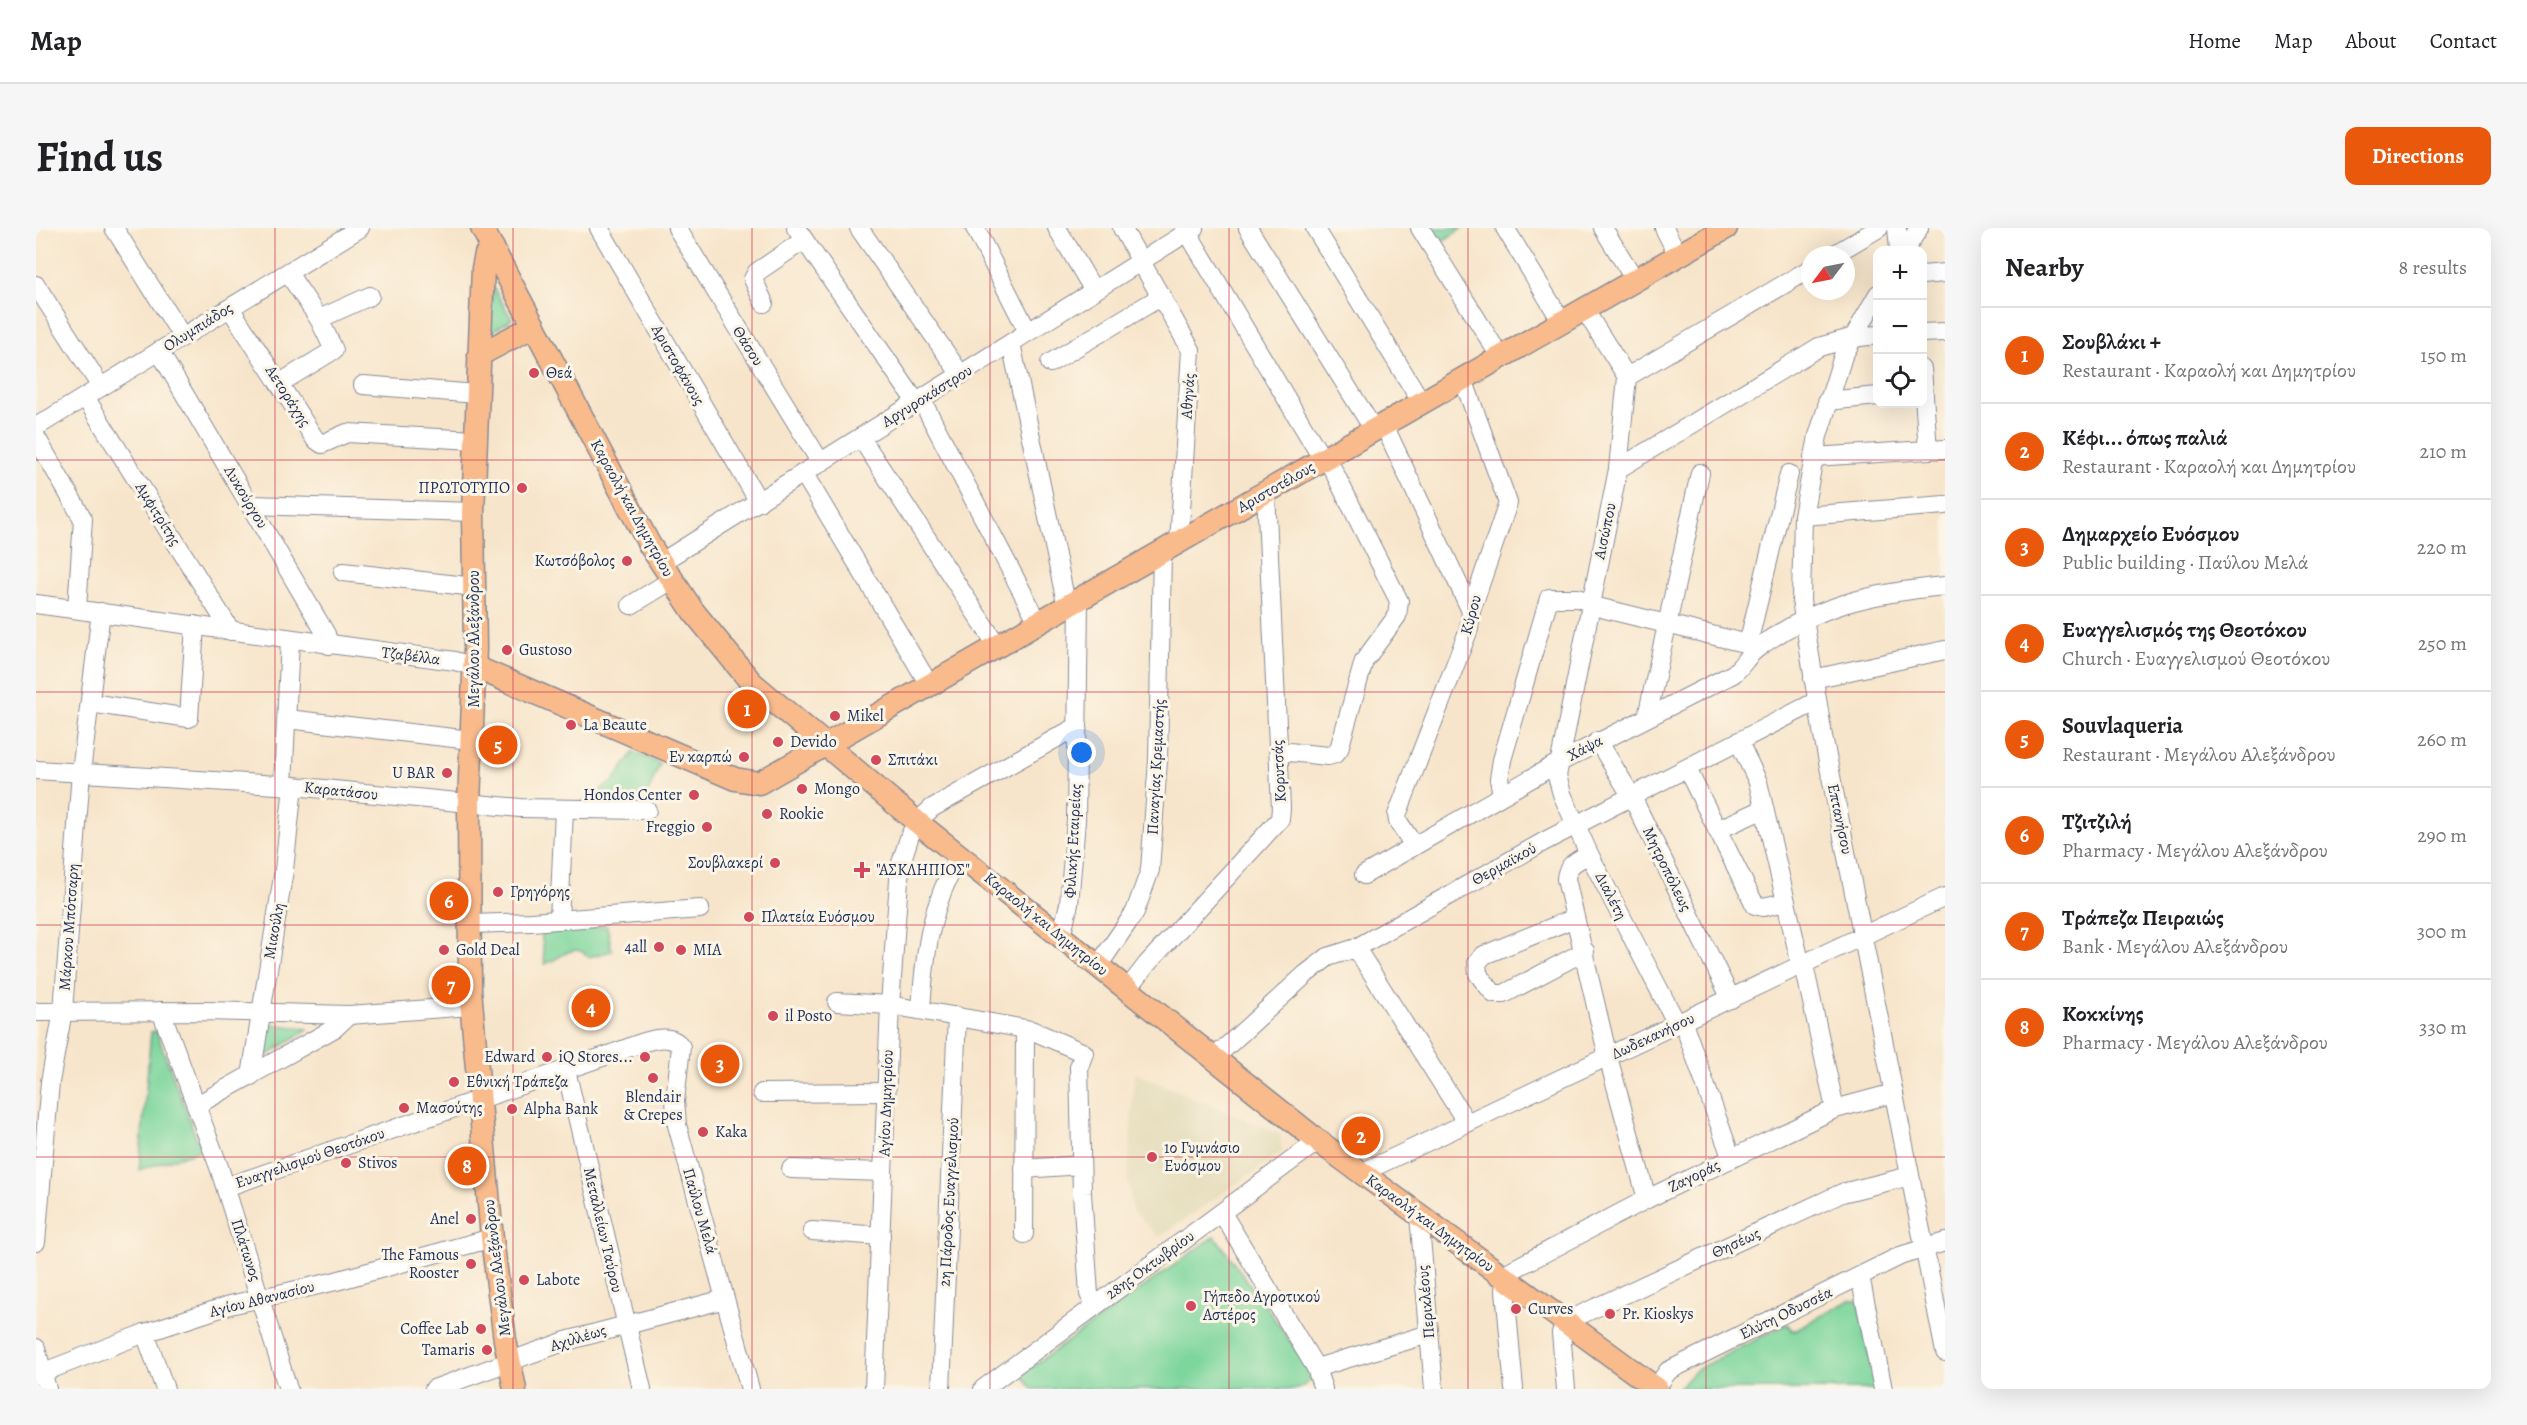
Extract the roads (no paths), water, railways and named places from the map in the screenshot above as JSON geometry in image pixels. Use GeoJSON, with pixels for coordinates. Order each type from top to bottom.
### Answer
{"type":"FeatureCollection","features":[{"type":"Feature","properties":{"kind":"main road","name":"Αριστοτέλους"},"geometry":{"type":"LineString","coordinates":[[826,746],[1726,228]]}},
{"type":"Feature","properties":{"kind":"main road","name":"Καραολή και Δημητρίου"},"geometry":{"type":"LineString","coordinates":[[487,234],[666,572],[710,635],[751,682],[918,822],[1318,1141],[1565,1322],[1648,1386]]}},
{"type":"Feature","properties":{"kind":"main road","name":"Μεγάλου Αλεξάνδρου"},"geometry":{"type":"LineString","coordinates":[[487,234],[483,268],[473,512],[475,667],[470,804],[471,1006],[492,1238],[515,1389]]}},
{"type":"Feature","properties":{"kind":"main road"},"geometry":{"type":"LineString","coordinates":[[479,355],[534,326]]}},
{"type":"Feature","properties":{"kind":"main road","name":"Τζαβέλλα"},"geometry":{"type":"LineString","coordinates":[[475,667],[747,782],[765,781],[826,746]]}},
{"type":"Feature","properties":{"kind":"street"},"geometry":{"type":"LineString","coordinates":[[114,228],[182,336]]}},
{"type":"Feature","properties":{"kind":"street","name":"Ολυμπιάδος"},"geometry":{"type":"LineString","coordinates":[[38,423],[85,397],[360,228]]}},
{"type":"Feature","properties":{"kind":"street","name":"Αριστοφάνους"},"geometry":{"type":"LineString","coordinates":[[599,228],[759,502]]}},
{"type":"Feature","properties":{"kind":"street","name":"Θάσου"},"geometry":{"type":"LineString","coordinates":[[677,228],[821,463]]}},
{"type":"Feature","properties":{"kind":"street"},"geometry":{"type":"LineString","coordinates":[[859,228],[961,375]]}},
{"type":"Feature","properties":{"kind":"street"},"geometry":{"type":"LineString","coordinates":[[975,228],[1028,332]]}},
{"type":"Feature","properties":{"kind":"street"},"geometry":{"type":"LineString","coordinates":[[1057,228],[1094,291]]}},
{"type":"Feature","properties":{"kind":"street","name":"Αθηνάς"},"geometry":{"type":"LineString","coordinates":[[1122,228],[1191,350],[1170,548]]}},
{"type":"Feature","properties":{"kind":"street"},"geometry":{"type":"LineString","coordinates":[[1248,228],[1379,428],[1471,611]]}},
{"type":"Feature","properties":{"kind":"street"},"geometry":{"type":"LineString","coordinates":[[1316,228],[1422,403]]}},
{"type":"Feature","properties":{"kind":"street"},"geometry":{"type":"LineString","coordinates":[[1420,228],[1501,358]]}},
{"type":"Feature","properties":{"kind":"street"},"geometry":{"type":"LineString","coordinates":[[1505,228],[1562,322]]}},
{"type":"Feature","properties":{"kind":"street"},"geometry":{"type":"LineString","coordinates":[[1603,228],[1635,280]]}},
{"type":"Feature","properties":{"kind":"street"},"geometry":{"type":"LineString","coordinates":[[1664,228],[1678,255]]}},
{"type":"Feature","properties":{"kind":"street"},"geometry":{"type":"LineString","coordinates":[[1848,246],[1879,228]]}},
{"type":"Feature","properties":{"kind":"street"},"geometry":{"type":"LineString","coordinates":[[1897,228],[1899,246]]}},
{"type":"Feature","properties":{"kind":"street"},"geometry":{"type":"LineString","coordinates":[[1908,246],[1919,228]]}},
{"type":"Feature","properties":{"kind":"street"},"geometry":{"type":"LineString","coordinates":[[1189,229],[1325,459],[1400,601],[1397,616],[1364,661],[1339,749],[1335,754],[1328,756],[1279,751]]}},
{"type":"Feature","properties":{"kind":"street","name":"Αργυροκάστρου"},"geometry":{"type":"LineString","coordinates":[[631,605],[666,572],[759,502],[1142,261],[1189,229]]}},
{"type":"Feature","properties":{"kind":"street"},"geometry":{"type":"LineString","coordinates":[[764,303],[753,279],[757,272],[800,234],[919,401],[1039,624]]}},
{"type":"Feature","properties":{"kind":"street"},"geometry":{"type":"LineString","coordinates":[[280,383],[334,350],[319,319],[288,273]]}},
{"type":"Feature","properties":{"kind":"street"},"geometry":{"type":"LineString","coordinates":[[1927,275],[1945,273]]}},
{"type":"Feature","properties":{"kind":"street"},"geometry":{"type":"LineString","coordinates":[[1584,309],[1627,377],[1801,274]]}},
{"type":"Feature","properties":{"kind":"street"},"geometry":{"type":"LineString","coordinates":[[36,285],[100,387]]}},
{"type":"Feature","properties":{"kind":"street"},"geometry":{"type":"LineString","coordinates":[[319,319],[370,296]]}},
{"type":"Feature","properties":{"kind":"street"},"geometry":{"type":"LineString","coordinates":[[1050,363],[1162,296]]}},
{"type":"Feature","properties":{"kind":"street","name":"Επτανήσου"},"geometry":{"type":"LineString","coordinates":[[1874,300],[1851,338],[1827,401],[1813,457],[1803,516],[1802,619],[1945,1352]]}},
{"type":"Feature","properties":{"kind":"street","name":"Αετοράχης"},"geometry":{"type":"LineString","coordinates":[[230,308],[315,439],[322,444],[347,434],[475,440]]}},
{"type":"Feature","properties":{"kind":"street"},"geometry":{"type":"LineString","coordinates":[[1927,333],[1945,332]]}},
{"type":"Feature","properties":{"kind":"street"},"geometry":{"type":"LineString","coordinates":[[1618,469],[1814,350],[1851,338],[1873,336]]}},
{"type":"Feature","properties":{"kind":"street","name":"Φιλικής Εταιρείας"},"geometry":{"type":"LineString","coordinates":[[1011,343],[1073,604],[1078,726],[1076,820],[1071,892],[1061,937]]}},
{"type":"Feature","properties":{"kind":"street","name":"Λυκούργου"},"geometry":{"type":"LineString","coordinates":[[159,351],[326,634],[329,645]]}},
{"type":"Feature","properties":{"kind":"street","name":"Αισώπου"},"geometry":{"type":"LineString","coordinates":[[1558,763],[1618,469],[1627,377]]}},
{"type":"Feature","properties":{"kind":"street","name":"Κύρου"},"geometry":{"type":"LineString","coordinates":[[1414,846],[1398,821],[1397,815],[1469,629],[1471,611],[1508,503],[1463,379]]}},
{"type":"Feature","properties":{"kind":"street"},"geometry":{"type":"LineString","coordinates":[[363,385],[477,394]]}},
{"type":"Feature","properties":{"kind":"street"},"geometry":{"type":"LineString","coordinates":[[1827,401],[1873,396]]}},
{"type":"Feature","properties":{"kind":"street","name":"Αμφιτρίτης"},"geometry":{"type":"LineString","coordinates":[[85,397],[231,631]]}},
{"type":"Feature","properties":{"kind":"street"},"geometry":{"type":"LineString","coordinates":[[1813,457],[1937,450],[1927,408]]}},
{"type":"Feature","properties":{"kind":"street"},"geometry":{"type":"LineString","coordinates":[[38,423],[83,519],[77,609]]}},
{"type":"Feature","properties":{"kind":"street"},"geometry":{"type":"LineString","coordinates":[[861,438],[998,647]]}},
{"type":"Feature","properties":{"kind":"street"},"geometry":{"type":"LineString","coordinates":[[1647,717],[1700,473]]}},
{"type":"Feature","properties":{"kind":"street"},"geometry":{"type":"LineString","coordinates":[[804,474],[930,686]]}},
{"type":"Feature","properties":{"kind":"street"},"geometry":{"type":"LineString","coordinates":[[1503,794],[1499,779],[1502,760],[1549,598],[1577,598],[1589,604],[1751,647],[1788,474]]}},
{"type":"Feature","properties":{"kind":"street","name":"Κορυτσάς"},"geometry":{"type":"LineString","coordinates":[[1127,990],[1147,964],[1278,823],[1281,808],[1279,751],[1266,493]]}},
{"type":"Feature","properties":{"kind":"street"},"geometry":{"type":"LineString","coordinates":[[251,505],[473,512]]}},
{"type":"Feature","properties":{"kind":"street"},"geometry":{"type":"LineString","coordinates":[[1803,516],[1945,505]]}},
{"type":"Feature","properties":{"kind":"street","name":"Παναγίας Κρεμαστής"},"geometry":{"type":"LineString","coordinates":[[1098,966],[1135,912],[1150,870],[1170,548]]}},
{"type":"Feature","properties":{"kind":"street"},"geometry":{"type":"LineString","coordinates":[[343,572],[475,587]]}},
{"type":"Feature","properties":{"kind":"street","name":"Χάψα"},"geometry":{"type":"LineString","coordinates":[[1364,875],[1598,741],[1733,674],[1751,647],[1802,619],[1823,610],[1875,595],[1945,586]]}},
{"type":"Feature","properties":{"kind":"street","name":"Τζαβέλλα"},"geometry":{"type":"LineString","coordinates":[[36,603],[290,640],[455,661],[475,667]]}},
{"type":"Feature","properties":{"kind":"street","name":"Μάρκου Μπότσαρη"},"geometry":{"type":"LineString","coordinates":[[36,1242],[50,1082],[63,1011],[81,772],[101,612]]}},
{"type":"Feature","properties":{"kind":"street"},"geometry":{"type":"LineString","coordinates":[[90,703],[189,718],[195,626]]}},
{"type":"Feature","properties":{"kind":"street","name":"Μιαούλη"},"geometry":{"type":"LineString","coordinates":[[250,1076],[284,870],[288,786],[287,720],[290,640]]}},
{"type":"Feature","properties":{"kind":"street"},"geometry":{"type":"LineString","coordinates":[[1813,679],[1945,650]]}},
{"type":"Feature","properties":{"kind":"street","name":"Θερμαϊκού"},"geometry":{"type":"LineString","coordinates":[[1214,1058],[1306,974],[1328,957],[1356,948],[1576,825],[1817,701]]}},
{"type":"Feature","properties":{"kind":"street"},"geometry":{"type":"LineString","coordinates":[[287,720],[471,740]]}},
{"type":"Feature","properties":{"kind":"street"},"geometry":{"type":"LineString","coordinates":[[918,822],[938,804],[1078,726]]}},
{"type":"Feature","properties":{"kind":"street","name":"Μητροπόλεως"},"geometry":{"type":"LineString","coordinates":[[1598,741],[1632,797],[1731,999]]}},
{"type":"Feature","properties":{"kind":"street"},"geometry":{"type":"LineString","coordinates":[[1739,742],[1756,776],[1835,1109]]}},
{"type":"Feature","properties":{"kind":"street","name":"Διαλέτη"},"geometry":{"type":"LineString","coordinates":[[1558,763],[1559,788],[1590,854],[1680,1023],[1731,1157]]}},
{"type":"Feature","properties":{"kind":"street"},"geometry":{"type":"LineString","coordinates":[[1688,769],[1755,905],[1763,907],[1786,902]]}},
{"type":"Feature","properties":{"kind":"street","name":"Καρατάσου"},"geometry":{"type":"LineString","coordinates":[[36,770],[288,786],[470,804],[564,810],[647,810]]}},
{"type":"Feature","properties":{"kind":"street"},"geometry":{"type":"LineString","coordinates":[[1717,830],[1764,809]]}},
{"type":"Feature","properties":{"kind":"street"},"geometry":{"type":"LineString","coordinates":[[559,920],[564,810]]}},
{"type":"Feature","properties":{"kind":"street","name":"Αγίου Δημητρίου"},"geometry":{"type":"LineString","coordinates":[[874,1389],[890,1005],[900,866],[905,846],[918,822]]}},
{"type":"Feature","properties":{"kind":"street"},"geometry":{"type":"LineString","coordinates":[[1590,854],[1572,864],[1566,871],[1566,879],[1585,951],[1608,1057],[1647,1199]]}},
{"type":"Feature","properties":{"kind":"street"},"geometry":{"type":"LineString","coordinates":[[921,1009],[926,949],[933,914],[944,882],[960,855]]}},
{"type":"Feature","properties":{"kind":"street","name":"Δωδεκανήσου"},"geometry":{"type":"LineString","coordinates":[[1361,1173],[1945,897]]}},
{"type":"Feature","properties":{"kind":"street"},"geometry":{"type":"LineString","coordinates":[[470,924],[559,920],[700,909]]}},
{"type":"Feature","properties":{"kind":"street"},"geometry":{"type":"LineString","coordinates":[[1575,918],[1484,955],[1477,963],[1478,974],[1494,994],[1504,994],[1585,951]]}},
{"type":"Feature","properties":{"kind":"street"},"geometry":{"type":"LineString","coordinates":[[1356,948],[1467,1123]]}},
{"type":"Feature","properties":{"kind":"street"},"geometry":{"type":"LineString","coordinates":[[837,1002],[921,1009],[1025,1029],[1084,1053],[1079,1067],[1081,1165],[1089,1294],[1095,1305]]}},
{"type":"Feature","properties":{"kind":"street"},"geometry":{"type":"LineString","coordinates":[[36,1012],[161,1011],[349,1015],[471,1006]]}},
{"type":"Feature","properties":{"kind":"street","name":"Πλάτωνος"},"geometry":{"type":"LineString","coordinates":[[161,1011],[226,1187],[262,1297],[288,1389]]}},
{"type":"Feature","properties":{"kind":"street"},"geometry":{"type":"LineString","coordinates":[[196,1105],[334,1028],[349,1015]]}},
{"type":"Feature","properties":{"kind":"street","name":"2η Πάροδος Ευαγγελισμού"},"geometry":{"type":"LineString","coordinates":[[941,1389],[957,1016]]}},
{"type":"Feature","properties":{"kind":"street"},"geometry":{"type":"LineString","coordinates":[[1024,1234],[1025,1029]]}},
{"type":"Feature","properties":{"kind":"street","name":"Ευαγγελισμού Θεοτόκου"},"geometry":{"type":"LineString","coordinates":[[226,1187],[480,1098],[667,1038]]}},
{"type":"Feature","properties":{"kind":"street","name":"Παύλου Μελά"},"geometry":{"type":"LineString","coordinates":[[667,1038],[675,1040],[681,1047],[675,1101],[677,1125],[750,1389]]}},
{"type":"Feature","properties":{"kind":"street","name":"Μεταλλείων Ταύρου"},"geometry":{"type":"LineString","coordinates":[[566,1070],[624,1325],[642,1389]]}},
{"type":"Feature","properties":{"kind":"street"},"geometry":{"type":"LineString","coordinates":[[762,1093],[886,1092]]}},
{"type":"Feature","properties":{"kind":"street","name":"Ζαγοράς"},"geometry":{"type":"LineString","coordinates":[[1507,1280],[1509,1272],[1524,1262],[1731,1157],[1852,1102],[1894,1093]]}},
{"type":"Feature","properties":{"kind":"street","name":"28ης Οκτωβρίου"},"geometry":{"type":"LineString","coordinates":[[983,1389],[1318,1141]]}},
{"type":"Feature","properties":{"kind":"street"},"geometry":{"type":"LineString","coordinates":[[1024,1169],[1081,1165]]}},
{"type":"Feature","properties":{"kind":"street"},"geometry":{"type":"LineString","coordinates":[[791,1169],[883,1172]]}},
{"type":"Feature","properties":{"kind":"street","name":"Θησέως"},"geometry":{"type":"LineString","coordinates":[[1565,1322],[1842,1193],[1911,1176]]}},
{"type":"Feature","properties":{"kind":"street"},"geometry":{"type":"LineString","coordinates":[[1221,1213],[1316,1368],[1323,1389]]}},
{"type":"Feature","properties":{"kind":"street","name":"Περικλέους"},"geometry":{"type":"LineString","coordinates":[[1419,1215],[1434,1389]]}},
{"type":"Feature","properties":{"kind":"street"},"geometry":{"type":"LineString","coordinates":[[812,1232],[881,1236]]}},
{"type":"Feature","properties":{"kind":"street","name":"Αγίου Αθανασίου"},"geometry":{"type":"LineString","coordinates":[[42,1379],[145,1333],[262,1297],[336,1281],[492,1238]]}},
{"type":"Feature","properties":{"kind":"street","name":"Ελύτη Οδυσσέα"},"geometry":{"type":"LineString","coordinates":[[1648,1386],[1668,1371],[1900,1256],[1945,1242]]}},
{"type":"Feature","properties":{"kind":"street"},"geometry":{"type":"LineString","coordinates":[[1860,1276],[1883,1389]]}},
{"type":"Feature","properties":{"kind":"street"},"geometry":{"type":"LineString","coordinates":[[1507,1280],[1506,1301],[1514,1389]]}},
{"type":"Feature","properties":{"kind":"street","name":"Αχιλλέως"},"geometry":{"type":"LineString","coordinates":[[434,1389],[509,1360],[624,1325],[725,1299]]}},
{"type":"Feature","properties":{"kind":"street"},"geometry":{"type":"LineString","coordinates":[[1565,1322],[1560,1333],[1566,1389]]}},
{"type":"Feature","properties":{"kind":"street"},"geometry":{"type":"LineString","coordinates":[[145,1333],[165,1389]]}},
{"type":"Feature","properties":{"kind":"street"},"geometry":{"type":"LineString","coordinates":[[1316,1368],[1429,1334]]}},
{"type":"Feature","properties":{"kind":"street"},"geometry":{"type":"LineString","coordinates":[[36,1348],[42,1379]]}},
{"type":"Feature","properties":{"kind":"place","name":"Θεά"},"geometry":{"type":"Point","coordinates":[534,373]}},
{"type":"Feature","properties":{"kind":"place","name":"ΠΡΩΤΟΤΥΠΟ"},"geometry":{"type":"Point","coordinates":[522,488]}},
{"type":"Feature","properties":{"kind":"place","name":"Κωτσόβολος"},"geometry":{"type":"Point","coordinates":[627,561]}},
{"type":"Feature","properties":{"kind":"place","name":"Gustoso"},"geometry":{"type":"Point","coordinates":[507,650]}},
{"type":"Feature","properties":{"kind":"place","name":"Σουβλάκι +"},"geometry":{"type":"Point","coordinates":[747,709]}},
{"type":"Feature","properties":{"kind":"place","name":"Mikel"},"geometry":{"type":"Point","coordinates":[835,716]}},
{"type":"Feature","properties":{"kind":"place","name":"La Beaute"},"geometry":{"type":"Point","coordinates":[571,725]}},
{"type":"Feature","properties":{"kind":"place","name":"Devido"},"geometry":{"type":"Point","coordinates":[778,742]}},
{"type":"Feature","properties":{"kind":"place","name":"Souvlaqueria"},"geometry":{"type":"Point","coordinates":[498,745]}},
{"type":"Feature","properties":{"kind":"place","name":"Εν καρπώ"},"geometry":{"type":"Point","coordinates":[744,757]}},
{"type":"Feature","properties":{"kind":"place","name":"Σπιτάκι"},"geometry":{"type":"Point","coordinates":[876,760]}},
{"type":"Feature","properties":{"kind":"place","name":"U BAR"},"geometry":{"type":"Point","coordinates":[447,773]}},
{"type":"Feature","properties":{"kind":"place","name":"Mongo"},"geometry":{"type":"Point","coordinates":[802,789]}},
{"type":"Feature","properties":{"kind":"place","name":"Hondos Center"},"geometry":{"type":"Point","coordinates":[694,795]}},
{"type":"Feature","properties":{"kind":"place","name":"Rookie"},"geometry":{"type":"Point","coordinates":[767,814]}},
{"type":"Feature","properties":{"kind":"place","name":"Freggio"},"geometry":{"type":"Point","coordinates":[707,827]}},
{"type":"Feature","properties":{"kind":"place","name":"Σουβλακερί"},"geometry":{"type":"Point","coordinates":[775,863]}},
{"type":"Feature","properties":{"kind":"place","name":"\"ΑΣΚΛΗΠΙΟΣ\""},"geometry":{"type":"Point","coordinates":[862,870]}},
{"type":"Feature","properties":{"kind":"place","name":"Γρηγόρης"},"geometry":{"type":"Point","coordinates":[498,892]}},
{"type":"Feature","properties":{"kind":"place","name":"Τζιτζιλή"},"geometry":{"type":"Point","coordinates":[449,901]}},
{"type":"Feature","properties":{"kind":"place","name":"Πλατεία Ευόσμου"},"geometry":{"type":"Point","coordinates":[749,917]}},
{"type":"Feature","properties":{"kind":"place","name":"4all"},"geometry":{"type":"Point","coordinates":[659,947]}},
{"type":"Feature","properties":{"kind":"place","name":"Gold Deal"},"geometry":{"type":"Point","coordinates":[444,950]}},
{"type":"Feature","properties":{"kind":"place","name":"ΜΙΑ"},"geometry":{"type":"Point","coordinates":[681,950]}},
{"type":"Feature","properties":{"kind":"place","name":"Τράπεζα Πειραιώς"},"geometry":{"type":"Point","coordinates":[451,985]}},
{"type":"Feature","properties":{"kind":"place","name":"Ευαγγελισμός της Θεοτόκου"},"geometry":{"type":"Point","coordinates":[591,1008]}},
{"type":"Feature","properties":{"kind":"place","name":"il Posto"},"geometry":{"type":"Point","coordinates":[773,1016]}},
{"type":"Feature","properties":{"kind":"place","name":"Edward"},"geometry":{"type":"Point","coordinates":[547,1057]}},
{"type":"Feature","properties":{"kind":"place","name":"iQ Stores..."},"geometry":{"type":"Point","coordinates":[645,1057]}},
{"type":"Feature","properties":{"kind":"place","name":"Δημαρχείο Ευόσμου"},"geometry":{"type":"Point","coordinates":[720,1064]}},
{"type":"Feature","properties":{"kind":"place","name":"Blendair & Crepes"},"geometry":{"type":"Point","coordinates":[653,1078]}},
{"type":"Feature","properties":{"kind":"place","name":"Εθνική Τράπεζα"},"geometry":{"type":"Point","coordinates":[454,1082]}},
{"type":"Feature","properties":{"kind":"place","name":"Μασούτης"},"geometry":{"type":"Point","coordinates":[404,1108]}},
{"type":"Feature","properties":{"kind":"place","name":"Alpha Bank"},"geometry":{"type":"Point","coordinates":[512,1109]}},
{"type":"Feature","properties":{"kind":"place","name":"Kaka"},"geometry":{"type":"Point","coordinates":[703,1132]}},
{"type":"Feature","properties":{"kind":"place","name":"Κέφι... όπως παλιά"},"geometry":{"type":"Point","coordinates":[1361,1136]}},
{"type":"Feature","properties":{"kind":"place","name":"1ο Γυμνάσιο Ευόσμου"},"geometry":{"type":"Point","coordinates":[1152,1157]}},
{"type":"Feature","properties":{"kind":"place","name":"Stivos"},"geometry":{"type":"Point","coordinates":[346,1163]}},
{"type":"Feature","properties":{"kind":"place","name":"Κοκκίνης"},"geometry":{"type":"Point","coordinates":[467,1166]}},
{"type":"Feature","properties":{"kind":"place","name":"Anel"},"geometry":{"type":"Point","coordinates":[471,1219]}},
{"type":"Feature","properties":{"kind":"place","name":"The Famous Rooster"},"geometry":{"type":"Point","coordinates":[471,1264]}},
{"type":"Feature","properties":{"kind":"place","name":"Labote"},"geometry":{"type":"Point","coordinates":[524,1280]}},
{"type":"Feature","properties":{"kind":"place","name":"Γήπεδο Αγροτικού Αστέρος"},"geometry":{"type":"Point","coordinates":[1191,1306]}},
{"type":"Feature","properties":{"kind":"place","name":"Curves"},"geometry":{"type":"Point","coordinates":[1516,1309]}},
{"type":"Feature","properties":{"kind":"place","name":"Pr. Kioskys"},"geometry":{"type":"Point","coordinates":[1610,1314]}},
{"type":"Feature","properties":{"kind":"place","name":"Coffee Lab"},"geometry":{"type":"Point","coordinates":[481,1329]}},
{"type":"Feature","properties":{"kind":"place","name":"Tamaris"},"geometry":{"type":"Point","coordinates":[487,1350]}}]}
